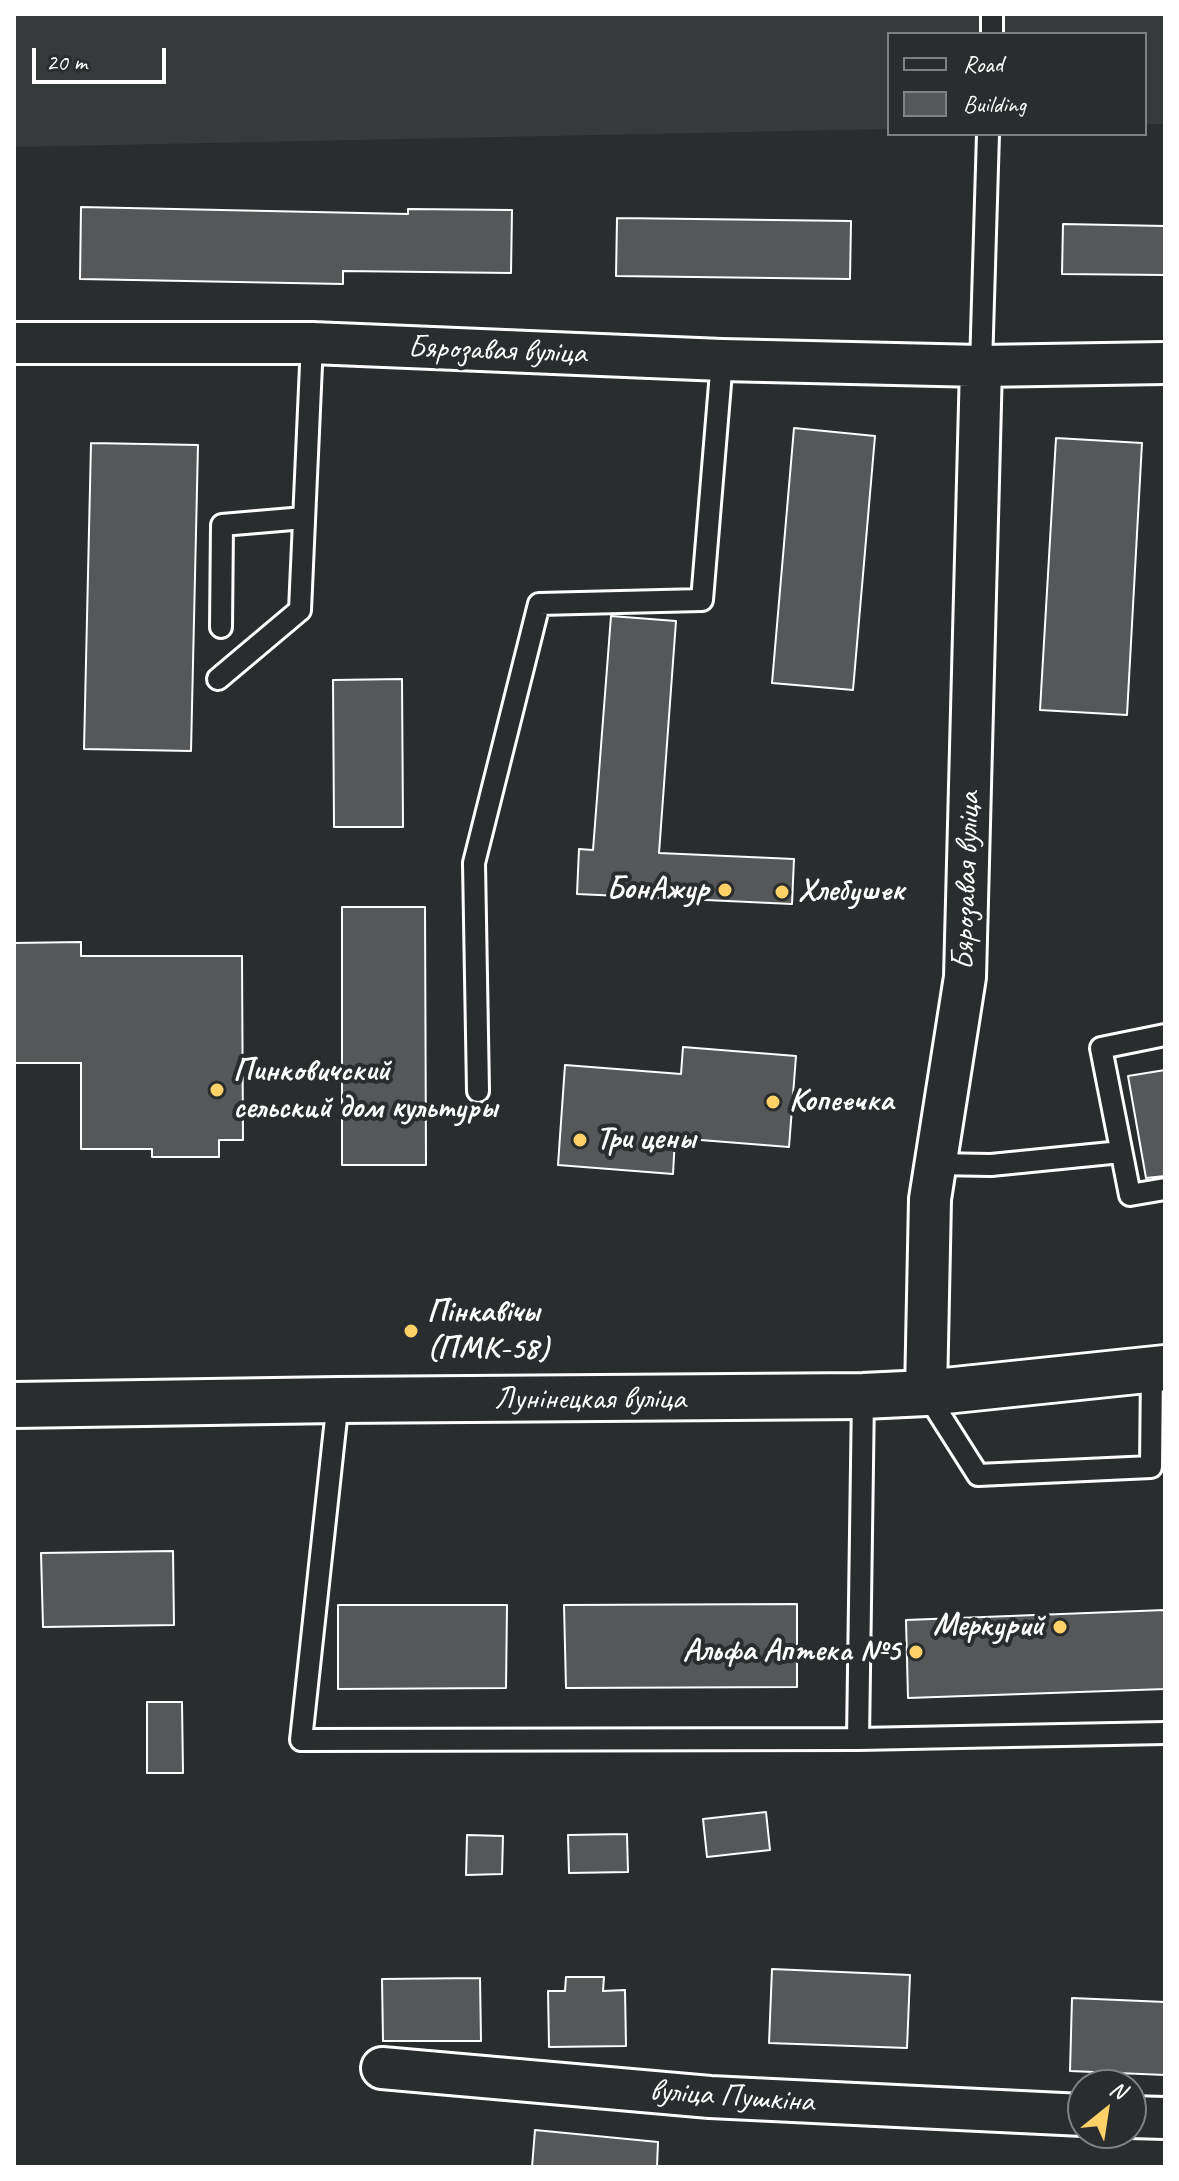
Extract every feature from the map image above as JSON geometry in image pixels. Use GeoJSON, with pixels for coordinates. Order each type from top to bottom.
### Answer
{"type":"FeatureCollection","features":[{"type":"Feature","properties":{"kind":"main road","name":"Лунінецкая вуліца"},"geometry":{"type":"LineString","coordinates":[[14,1405],[863,1396],[926,1393],[1158,1369]]}},
{"type":"Feature","properties":{"kind":"street","name":"Бярозавая вуліца"},"geometry":{"type":"LineString","coordinates":[[14,343],[312,343],[722,360],[981,366],[1165,363]]}},
{"type":"Feature","properties":{"kind":"street","name":"Бярозавая вуліца"},"geometry":{"type":"LineString","coordinates":[[926,1393],[930,1199],[965,977],[981,366]]}},
{"type":"Feature","properties":{"kind":"street","name":"вуліца Пушкіна"},"geometry":{"type":"LineString","coordinates":[[382,2068],[710,2097],[1067,2114]]}},
{"type":"Feature","properties":{"kind":"lane"},"geometry":{"type":"LineString","coordinates":[[981,366],[988,136]]}},
{"type":"Feature","properties":{"kind":"lane"},"geometry":{"type":"LineString","coordinates":[[218,679],[300,610],[312,343]]}},
{"type":"Feature","properties":{"kind":"lane"},"geometry":{"type":"LineString","coordinates":[[478,1091],[474,863],[539,604],[702,600],[722,360]]}},
{"type":"Feature","properties":{"kind":"lane"},"geometry":{"type":"LineString","coordinates":[[221,627],[222,525],[304,518]]}},
{"type":"Feature","properties":{"kind":"lane"},"geometry":{"type":"LineString","coordinates":[[1165,1035],[1101,1048],[1130,1195],[1165,1189]]}},
{"type":"Feature","properties":{"kind":"lane"},"geometry":{"type":"LineString","coordinates":[[934,1164],[991,1165],[1121,1152]]}},
{"type":"Feature","properties":{"kind":"lane"},"geometry":{"type":"LineString","coordinates":[[926,1393],[978,1475],[1151,1467],[1158,1369]]}},
{"type":"Feature","properties":{"kind":"lane"},"geometry":{"type":"LineString","coordinates":[[858,1739],[863,1396]]}},
{"type":"Feature","properties":{"kind":"lane"},"geometry":{"type":"LineString","coordinates":[[338,1400],[301,1740],[858,1739],[1165,1733]]}},
{"type":"Feature","properties":{"kind":"shaded area"},"geometry":{"type":"Polygon","coordinates":[[[14,14],[1165,14],[1165,124],[1147,124],[1147,32],[887,32],[887,129],[14,147],[14,14]]]}},
{"type":"Feature","properties":{"kind":"building"},"geometry":{"type":"Polygon","coordinates":[[[81,207],[408,214],[408,209],[512,210],[511,273],[343,271],[343,284],[80,279],[81,207]]]}},
{"type":"Feature","properties":{"kind":"building"},"geometry":{"type":"Polygon","coordinates":[[[617,218],[851,221],[850,279],[616,276],[617,218]]]}},
{"type":"Feature","properties":{"kind":"building"},"geometry":{"type":"Polygon","coordinates":[[[1063,224],[1165,226],[1165,275],[1062,274],[1063,224]]]}},
{"type":"Feature","properties":{"kind":"building"},"geometry":{"type":"Polygon","coordinates":[[[794,428],[875,436],[853,690],[772,683],[794,428]]]}},
{"type":"Feature","properties":{"kind":"building"},"geometry":{"type":"Polygon","coordinates":[[[1056,438],[1142,443],[1127,715],[1040,710],[1056,438]]]}},
{"type":"Feature","properties":{"kind":"building"},"geometry":{"type":"Polygon","coordinates":[[[91,443],[198,445],[191,751],[84,749],[91,443]]]}},
{"type":"Feature","properties":{"kind":"building"},"geometry":{"type":"Polygon","coordinates":[[[611,616],[676,621],[659,853],[794,859],[792,904],[577,894],[579,849],[593,850],[611,616]]]}},
{"type":"Feature","properties":{"kind":"building"},"geometry":{"type":"Polygon","coordinates":[[[402,679],[403,827],[334,827],[333,680],[402,679]]]}},
{"type":"Feature","properties":{"kind":"building"},"geometry":{"type":"Polygon","coordinates":[[[342,907],[425,907],[426,1165],[342,1165],[342,907]]]}},
{"type":"Feature","properties":{"kind":"building"},"geometry":{"type":"Polygon","coordinates":[[[81,942],[81,956],[242,956],[243,1140],[219,1140],[219,1157],[152,1157],[152,1149],[81,1149],[81,1063],[14,1063],[14,943],[81,942]]]}},
{"type":"Feature","properties":{"kind":"building"},"geometry":{"type":"Polygon","coordinates":[[[683,1047],[796,1056],[789,1147],[675,1138],[673,1174],[558,1165],[565,1065],[681,1074],[683,1047]]]}},
{"type":"Feature","properties":{"kind":"building"},"geometry":{"type":"Polygon","coordinates":[[[1165,1070],[1165,1176],[1146,1178],[1128,1076],[1165,1070]]]}},
{"type":"Feature","properties":{"kind":"building"},"geometry":{"type":"Polygon","coordinates":[[[173,1551],[174,1625],[43,1627],[41,1553],[173,1551]]]}},
{"type":"Feature","properties":{"kind":"building"},"geometry":{"type":"Polygon","coordinates":[[[797,1604],[797,1687],[566,1688],[564,1605],[797,1604]]]}},
{"type":"Feature","properties":{"kind":"building"},"geometry":{"type":"Polygon","coordinates":[[[338,1605],[507,1605],[506,1688],[338,1689],[338,1605]]]}},
{"type":"Feature","properties":{"kind":"building"},"geometry":{"type":"Polygon","coordinates":[[[1165,1610],[1165,1689],[908,1698],[906,1620],[1165,1610]]]}},
{"type":"Feature","properties":{"kind":"building"},"geometry":{"type":"Polygon","coordinates":[[[147,1702],[182,1702],[183,1773],[147,1773],[147,1702]]]}},
{"type":"Feature","properties":{"kind":"building"},"geometry":{"type":"Polygon","coordinates":[[[766,1812],[770,1850],[707,1857],[703,1819],[766,1812]]]}},
{"type":"Feature","properties":{"kind":"building"},"geometry":{"type":"Polygon","coordinates":[[[627,1834],[628,1872],[569,1873],[568,1835],[627,1834]]]}},
{"type":"Feature","properties":{"kind":"building"},"geometry":{"type":"Polygon","coordinates":[[[467,1835],[503,1836],[502,1874],[466,1875],[467,1835]]]}},
{"type":"Feature","properties":{"kind":"building"},"geometry":{"type":"Polygon","coordinates":[[[772,1969],[910,1975],[907,2048],[769,2043],[772,1969]]]}},
{"type":"Feature","properties":{"kind":"building"},"geometry":{"type":"Polygon","coordinates":[[[566,1977],[604,1977],[603,1991],[625,1990],[626,2046],[549,2047],[548,1991],[565,1991],[566,1977]]]}},
{"type":"Feature","properties":{"kind":"building"},"geometry":{"type":"Polygon","coordinates":[[[480,1978],[481,2041],[383,2041],[382,1979],[480,1978]]]}},
{"type":"Feature","properties":{"kind":"building"},"geometry":{"type":"Polygon","coordinates":[[[1072,1998],[1165,2002],[1165,2075],[1147,2074],[1147,2069],[1070,2069],[1072,1998]]]}},
{"type":"Feature","properties":{"kind":"building"},"geometry":{"type":"Polygon","coordinates":[[[535,2130],[658,2142],[657,2167],[532,2167],[535,2130]]]}},
{"type":"Feature","properties":{"kind":"place","name":"БонАжур"},"geometry":{"type":"Point","coordinates":[725,890]}},
{"type":"Feature","properties":{"kind":"place","name":"Хлебушек"},"geometry":{"type":"Point","coordinates":[782,892]}},
{"type":"Feature","properties":{"kind":"place","name":"Пинковичский сельский дом культуры"},"geometry":{"type":"Point","coordinates":[217,1090]}},
{"type":"Feature","properties":{"kind":"place","name":"Копеечка"},"geometry":{"type":"Point","coordinates":[773,1102]}},
{"type":"Feature","properties":{"kind":"place","name":"Три цены"},"geometry":{"type":"Point","coordinates":[580,1140]}},
{"type":"Feature","properties":{"kind":"place","name":"Пінкавічы (ПМК-58)"},"geometry":{"type":"Point","coordinates":[411,1331]}},
{"type":"Feature","properties":{"kind":"place","name":"Меркурий"},"geometry":{"type":"Point","coordinates":[1060,1627]}},
{"type":"Feature","properties":{"kind":"place","name":"Альфа Аптека №5"},"geometry":{"type":"Point","coordinates":[916,1652]}}]}
